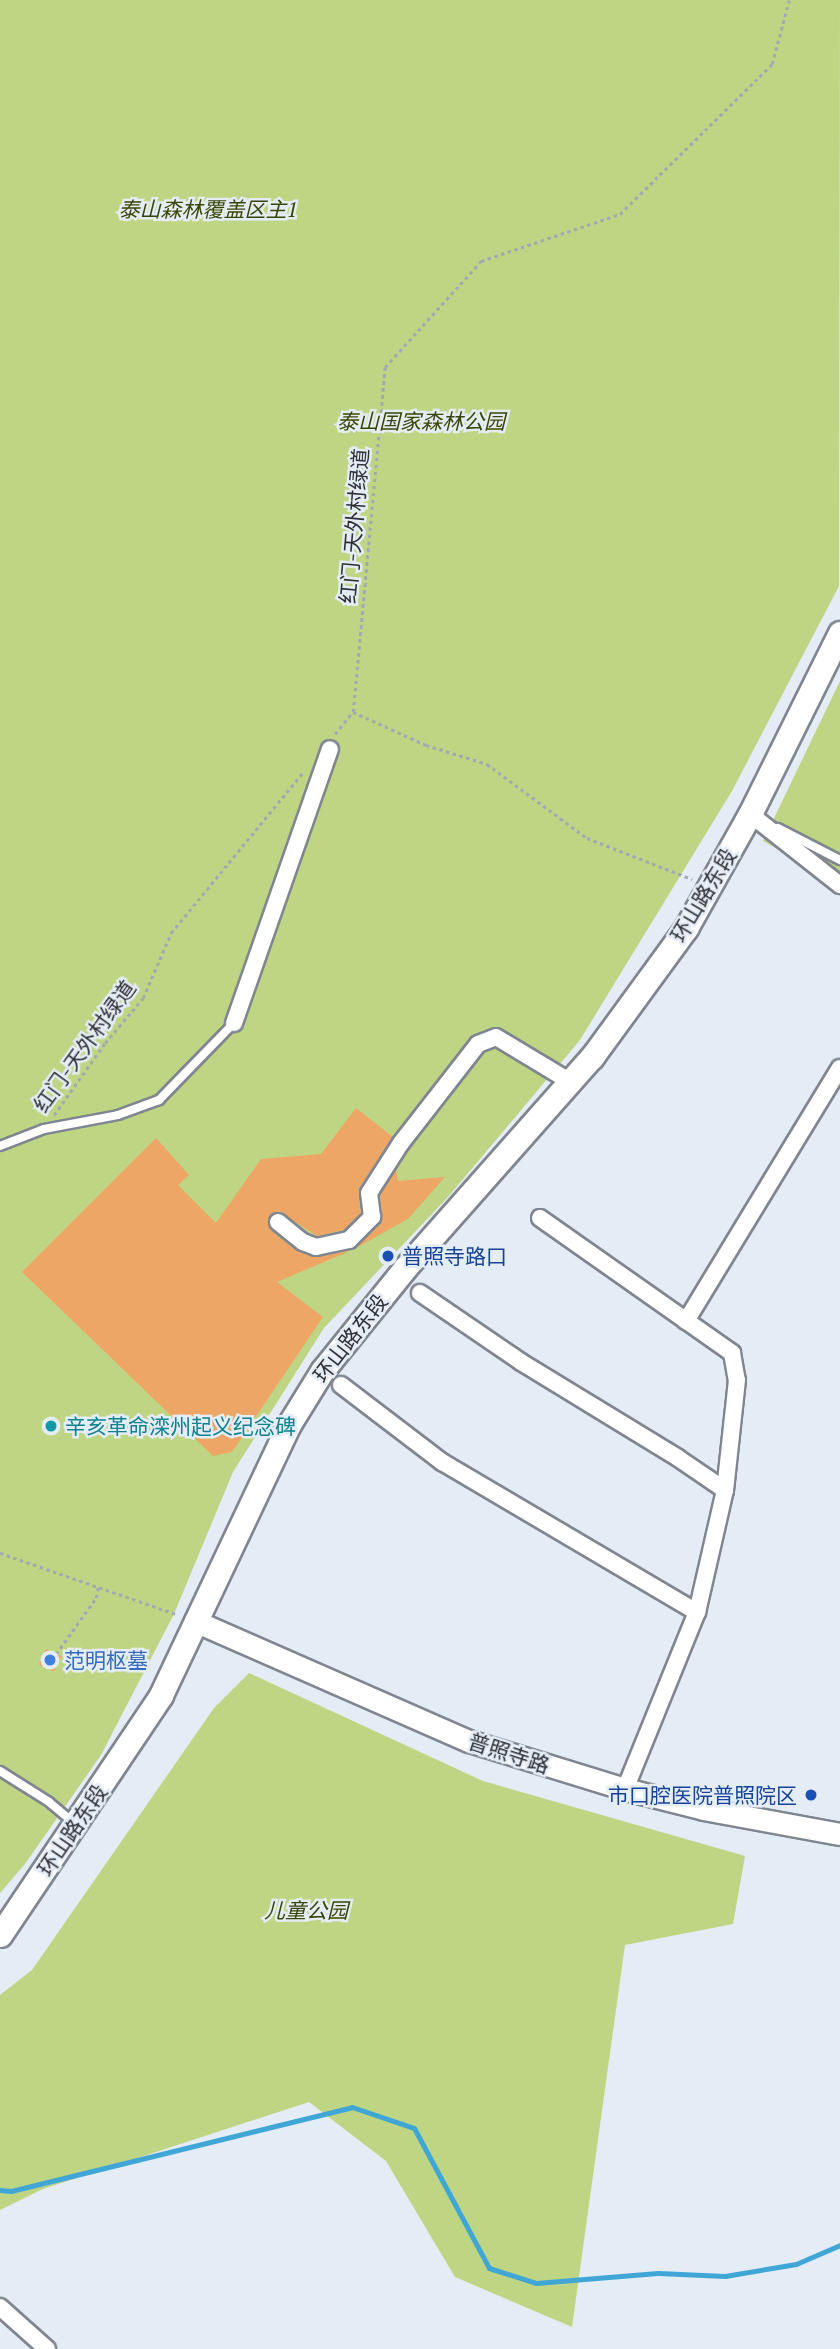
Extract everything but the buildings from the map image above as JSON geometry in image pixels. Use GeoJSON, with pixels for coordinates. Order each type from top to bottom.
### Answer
{"type":"FeatureCollection","features":[{"type":"Feature","properties":{"kind":"main road","name":"环山路东段"},"geometry":{"type":"LineString","coordinates":[[0,1935],[161,1695],[288,1426],[323,1371],[405,1268],[571,1082],[686,928],[750,814],[840,633]]}},
{"type":"Feature","properties":{"kind":"street"},"geometry":{"type":"LineString","coordinates":[[234,1023],[329,746]]}},
{"type":"Feature","properties":{"kind":"street"},"geometry":{"type":"LineString","coordinates":[[750,814],[840,885]]}},
{"type":"Feature","properties":{"kind":"street"},"geometry":{"type":"LineString","coordinates":[[278,1222],[303,1242],[316,1247],[349,1240],[372,1217],[369,1193],[401,1143],[478,1044],[496,1037],[571,1082]]}},
{"type":"Feature","properties":{"kind":"street"},"geometry":{"type":"LineString","coordinates":[[686,1321],[840,1068]]}},
{"type":"Feature","properties":{"kind":"street"},"geometry":{"type":"LineString","coordinates":[[540,1218],[733,1353],[737,1380],[725,1490],[696,1612],[625,1789]]}},
{"type":"Feature","properties":{"kind":"street"},"geometry":{"type":"LineString","coordinates":[[420,1293],[521,1362],[678,1458],[725,1490]]}},
{"type":"Feature","properties":{"kind":"street"},"geometry":{"type":"LineString","coordinates":[[341,1385],[442,1462],[696,1612]]}},
{"type":"Feature","properties":{"kind":"street","name":"普照寺路"},"geometry":{"type":"LineString","coordinates":[[195,1621],[469,1741],[625,1789],[717,1811],[840,1834]]}},
{"type":"Feature","properties":{"kind":"street"},"geometry":{"type":"LineString","coordinates":[[0,2307],[47,2349]]}},
{"type":"Feature","properties":{"kind":"lane"},"geometry":{"type":"LineString","coordinates":[[750,814],[840,860]]}},
{"type":"Feature","properties":{"kind":"lane"},"geometry":{"type":"LineString","coordinates":[[0,1146],[44,1129],[118,1115],[159,1100],[234,1023]]}},
{"type":"Feature","properties":{"kind":"lane"},"geometry":{"type":"LineString","coordinates":[[0,1771],[49,1802],[76,1825]]}},
{"type":"Feature","properties":{"kind":"path","name":"红门-天外村绿道"},"geometry":{"type":"LineString","coordinates":[[353,712],[385,367],[481,261],[620,214],[772,64],[789,0]]}},
{"type":"Feature","properties":{"kind":"path"},"geometry":{"type":"LineString","coordinates":[[329,746],[353,712],[426,745],[487,764],[586,838],[710,886]]}},
{"type":"Feature","properties":{"kind":"path","name":"红门-天外村绿道"},"geometry":{"type":"LineString","coordinates":[[44,1129],[105,1043],[143,998],[171,933],[310,764]]}},
{"type":"Feature","properties":{"kind":"path"},"geometry":{"type":"LineString","coordinates":[[0,1553],[195,1621]]}},
{"type":"Feature","properties":{"kind":"path"},"geometry":{"type":"LineString","coordinates":[[56,1654],[96,1598],[98,1587]]}},
{"type":"Feature","properties":{"kind":"green space","name":"泰山国家森林公园"},"geometry":{"type":"Polygon","coordinates":[[[0,0],[840,0],[839,586],[732,791],[580,1040],[448,1197],[324,1328],[233,1472],[174,1614],[101,1755],[25,1864],[0,1893],[0,0]]]}},
{"type":"Feature","properties":{"kind":"green space"},"geometry":{"type":"Polygon","coordinates":[[[840,681],[840,884],[763,841],[840,681]]]}},
{"type":"Feature","properties":{"kind":"green space","name":"儿童公园"},"geometry":{"type":"Polygon","coordinates":[[[249,1673],[483,1781],[745,1856],[733,1924],[625,1945],[572,2327],[455,2277],[386,2161],[309,2102],[43,2189],[0,2210],[0,1995],[32,1970],[214,1708],[249,1673]]]}},
{"type":"Feature","properties":{"kind":"waterway"},"geometry":{"type":"LineString","coordinates":[[0,2190],[11,2191],[352,2107],[414,2128],[489,2268],[536,2283],[658,2273],[725,2276],[796,2264],[840,2245]]}},
{"type":"Feature","properties":{"kind":"place","name":"普照寺路口"},"geometry":{"type":"Point","coordinates":[388,1256]}},
{"type":"Feature","properties":{"kind":"place","name":"辛亥革命滦州起义纪念碑"},"geometry":{"type":"Point","coordinates":[51,1426]}},
{"type":"Feature","properties":{"kind":"place","name":"范明枢墓"},"geometry":{"type":"Point","coordinates":[50,1660]}},
{"type":"Feature","properties":{"kind":"place","name":"市口腔医院普照院区"},"geometry":{"type":"Point","coordinates":[811,1795]}},
{"type":"Feature","properties":{"kind":"park label","name":"泰山森林覆盖区主1"},"geometry":{"type":"Point","coordinates":[208,209]}}]}
